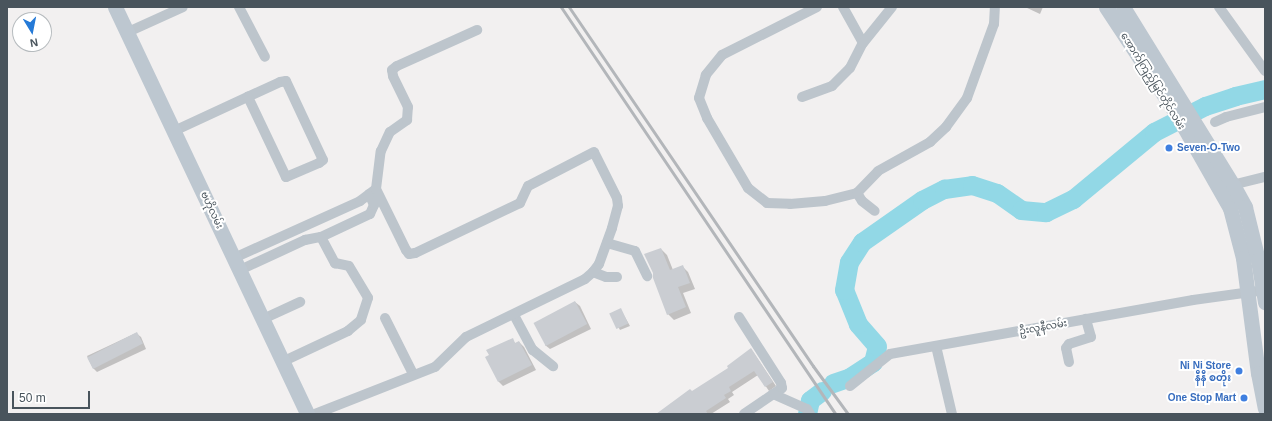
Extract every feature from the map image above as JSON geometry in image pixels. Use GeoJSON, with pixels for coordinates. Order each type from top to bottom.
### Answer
{"type":"FeatureCollection","features":[{"type":"Feature","properties":{"kind":"main road","name":"ဗဟိုလမ်း"},"geometry":{"type":"LineString","coordinates":[[115,7],[307,414]]}},
{"type":"Feature","properties":{"kind":"main road","name":"အောက်ကြည့်မြင်တိုင်လမ်း"},"geometry":{"type":"LineString","coordinates":[[1106,7],[1185,117]]}},
{"type":"Feature","properties":{"kind":"main road","name":"အောက်ကြည့်မြင်တိုင်လမ်း"},"geometry":{"type":"LineString","coordinates":[[1122,7],[1185,117],[1227,186],[1245,206],[1258,260],[1264,294]]}},
{"type":"Feature","properties":{"kind":"main road","name":"အောက်ကြည့်မြင်တိုင်လမ်း"},"geometry":{"type":"LineString","coordinates":[[1227,186],[1230,208],[1236,226],[1243,258],[1258,373],[1265,408]]}},
{"type":"Feature","properties":{"kind":"street"},"geometry":{"type":"LineString","coordinates":[[128,32],[183,7]]}},
{"type":"Feature","properties":{"kind":"street"},"geometry":{"type":"LineString","coordinates":[[239,7],[265,57]]}},
{"type":"Feature","properties":{"kind":"street"},"geometry":{"type":"LineString","coordinates":[[817,7],[722,55],[706,75],[699,98],[707,118],[748,188],[767,203],[790,204],[825,201],[857,193],[878,171],[930,142],[946,127],[967,98],[994,24],[995,7]]}},
{"type":"Feature","properties":{"kind":"street"},"geometry":{"type":"LineString","coordinates":[[843,7],[863,43]]}},
{"type":"Feature","properties":{"kind":"street"},"geometry":{"type":"LineString","coordinates":[[802,97],[832,86],[850,68],[863,43],[892,7]]}},
{"type":"Feature","properties":{"kind":"street"},"geometry":{"type":"LineString","coordinates":[[1219,7],[1265,71]]}},
{"type":"Feature","properties":{"kind":"street"},"geometry":{"type":"LineString","coordinates":[[237,264],[305,240],[321,237],[370,214],[374,206],[373,192],[381,151],[390,132],[407,120],[408,107],[393,76],[392,70],[397,66],[477,30]]}},
{"type":"Feature","properties":{"kind":"street"},"geometry":{"type":"LineString","coordinates":[[174,131],[280,82],[286,81],[323,160],[319,164],[286,177],[248,97]]}},
{"type":"Feature","properties":{"kind":"street"},"geometry":{"type":"LineString","coordinates":[[1215,122],[1226,117],[1265,107]]}},
{"type":"Feature","properties":{"kind":"street"},"geometry":{"type":"LineString","coordinates":[[315,414],[413,374],[435,367],[453,348],[466,338],[585,279],[593,272],[607,243],[617,213],[616,198],[594,152],[528,186],[520,203],[410,254],[406,250],[373,192]]}},
{"type":"Feature","properties":{"kind":"street"},"geometry":{"type":"LineString","coordinates":[[1227,186],[1265,177]]}},
{"type":"Feature","properties":{"kind":"street"},"geometry":{"type":"LineString","coordinates":[[237,264],[360,201],[373,192]]}},
{"type":"Feature","properties":{"kind":"street"},"geometry":{"type":"LineString","coordinates":[[857,193],[862,201],[875,210]]}},
{"type":"Feature","properties":{"kind":"street"},"geometry":{"type":"LineString","coordinates":[[282,362],[348,331],[361,320],[368,298],[349,266],[335,263],[321,237]]}},
{"type":"Feature","properties":{"kind":"street"},"geometry":{"type":"LineString","coordinates":[[607,243],[635,251],[647,276]]}},
{"type":"Feature","properties":{"kind":"street"},"geometry":{"type":"LineString","coordinates":[[593,272],[606,277],[617,277]]}},
{"type":"Feature","properties":{"kind":"street","name":"ဦးလူနီလမ်း"},"geometry":{"type":"LineString","coordinates":[[850,386],[890,354],[1193,300],[1248,294],[1264,294]]}},
{"type":"Feature","properties":{"kind":"street"},"geometry":{"type":"LineString","coordinates":[[263,319],[300,302]]}},
{"type":"Feature","properties":{"kind":"street"},"geometry":{"type":"LineString","coordinates":[[514,315],[533,350],[553,366]]}},
{"type":"Feature","properties":{"kind":"street"},"geometry":{"type":"LineString","coordinates":[[739,317],[781,383],[782,388],[744,414]]}},
{"type":"Feature","properties":{"kind":"street"},"geometry":{"type":"LineString","coordinates":[[385,318],[413,374]]}},
{"type":"Feature","properties":{"kind":"street"},"geometry":{"type":"LineString","coordinates":[[1069,362],[1066,348],[1069,344],[1091,337],[1086,319]]}},
{"type":"Feature","properties":{"kind":"street"},"geometry":{"type":"LineString","coordinates":[[936,346],[952,414]]}},
{"type":"Feature","properties":{"kind":"street"},"geometry":{"type":"LineString","coordinates":[[773,394],[807,409],[810,414]]}},
{"type":"Feature","properties":{"kind":"building"},"geometry":{"type":"Polygon","coordinates":[[[661,248],[670,270],[683,265],[690,283],[678,287],[686,307],[667,315],[653,278],[653,273],[644,254],[661,248]]]}},
{"type":"Feature","properties":{"kind":"building"},"geometry":{"type":"Polygon","coordinates":[[[575,301],[587,324],[546,346],[534,323],[575,301]]]}},
{"type":"Feature","properties":{"kind":"building"},"geometry":{"type":"Polygon","coordinates":[[[621,308],[628,323],[616,329],[609,313],[621,308]]]}},
{"type":"Feature","properties":{"kind":"building"},"geometry":{"type":"Polygon","coordinates":[[[137,332],[143,344],[93,369],[87,357],[137,332]]]}},
{"type":"Feature","properties":{"kind":"building"},"geometry":{"type":"Polygon","coordinates":[[[513,338],[515,343],[519,341],[532,365],[498,382],[485,357],[489,355],[486,350],[513,338]]]}},
{"type":"Feature","properties":{"kind":"building"},"geometry":{"type":"Polygon","coordinates":[[[751,348],[773,382],[765,387],[754,371],[729,387],[731,391],[724,395],[726,398],[706,411],[708,414],[656,414],[690,389],[692,391],[728,368],[727,366],[751,348]]]}},
{"type":"Feature","properties":{"kind":"waterway"},"geometry":{"type":"LineString","coordinates":[[833,383],[850,377],[873,362],[877,346],[858,324],[844,290],[849,262],[862,242],[922,200],[944,189],[972,185],[997,193],[1021,210],[1046,212],[1073,199],[1154,132],[1205,106],[1235,96],[1265,89]]}},
{"type":"Feature","properties":{"kind":"waterway"},"geometry":{"type":"LineString","coordinates":[[807,414],[810,400],[822,391]]}},
{"type":"Feature","properties":{"kind":"railway"},"geometry":{"type":"LineString","coordinates":[[561,7],[836,414]]}},
{"type":"Feature","properties":{"kind":"railway"},"geometry":{"type":"LineString","coordinates":[[569,7],[813,366],[848,414]]}},
{"type":"Feature","properties":{"kind":"place","name":"Seven-O-Two"},"geometry":{"type":"Point","coordinates":[1169,148]}},
{"type":"Feature","properties":{"kind":"place","name":"Ni Ni Store နီနီ စတိုး"},"geometry":{"type":"Point","coordinates":[1239,371]}},
{"type":"Feature","properties":{"kind":"place","name":"One Stop Mart"},"geometry":{"type":"Point","coordinates":[1244,398]}}]}
